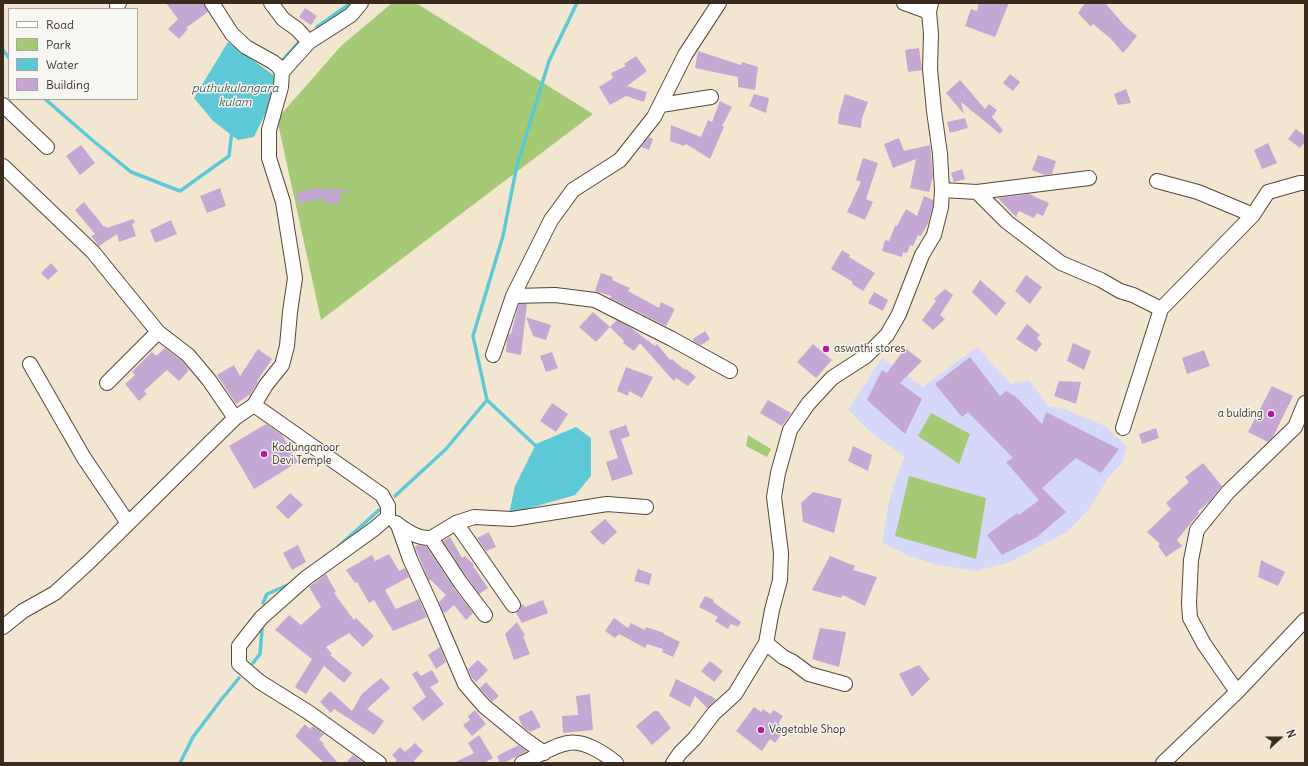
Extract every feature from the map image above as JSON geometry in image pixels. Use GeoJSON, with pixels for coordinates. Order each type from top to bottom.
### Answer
{"type":"FeatureCollection","features":[{"type":"Feature","properties":{"kind":"street"},"geometry":{"type":"LineString","coordinates":[[3,627],[23,611],[55,594],[90,562],[235,418],[254,405],[266,385],[282,365],[287,346],[295,278],[284,202],[269,158],[269,130],[282,87],[282,72],[273,62],[246,47],[232,34],[212,3]]}},
{"type":"Feature","properties":{"kind":"street"},"geometry":{"type":"LineString","coordinates":[[271,3],[283,19],[297,29],[309,42]]}},
{"type":"Feature","properties":{"kind":"street"},"geometry":{"type":"LineString","coordinates":[[282,72],[309,42],[351,15],[361,3]]}},
{"type":"Feature","properties":{"kind":"street"},"geometry":{"type":"LineString","coordinates":[[493,355],[513,296],[551,220],[573,190],[620,160],[654,117],[685,56],[719,3]]}},
{"type":"Feature","properties":{"kind":"street"},"geometry":{"type":"LineString","coordinates":[[673,763],[714,713],[735,694],[766,643],[772,610],[780,580],[781,553],[774,497],[778,473],[790,430],[808,404],[832,378],[866,356],[887,335],[899,314],[922,255],[934,235],[941,207],[942,190],[940,154],[930,69],[930,7],[904,3]]}},
{"type":"Feature","properties":{"kind":"street"},"geometry":{"type":"LineString","coordinates":[[661,105],[711,97]]}},
{"type":"Feature","properties":{"kind":"street"},"geometry":{"type":"LineString","coordinates":[[3,105],[47,147]]}},
{"type":"Feature","properties":{"kind":"street"},"geometry":{"type":"LineString","coordinates":[[3,166],[93,252],[158,332],[188,355],[209,380],[235,418]]}},
{"type":"Feature","properties":{"kind":"street"},"geometry":{"type":"LineString","coordinates":[[942,190],[977,192],[1089,178]]}},
{"type":"Feature","properties":{"kind":"street"},"geometry":{"type":"LineString","coordinates":[[1157,181],[1198,192],[1253,215]]}},
{"type":"Feature","properties":{"kind":"street"},"geometry":{"type":"LineString","coordinates":[[1123,428],[1161,309],[1253,215],[1268,192],[1305,183]]}},
{"type":"Feature","properties":{"kind":"street"},"geometry":{"type":"LineString","coordinates":[[977,192],[1007,222],[1061,263],[1161,309]]}},
{"type":"Feature","properties":{"kind":"street"},"geometry":{"type":"LineString","coordinates":[[513,296],[555,295],[595,300],[730,370]]}},
{"type":"Feature","properties":{"kind":"street"},"geometry":{"type":"LineString","coordinates":[[107,382],[158,332]]}},
{"type":"Feature","properties":{"kind":"street"},"geometry":{"type":"LineString","coordinates":[[30,364],[84,458],[128,523]]}},
{"type":"Feature","properties":{"kind":"street"},"geometry":{"type":"LineString","coordinates":[[1237,692],[1204,644],[1190,618],[1189,603],[1191,560],[1197,530],[1228,492],[1295,426],[1305,403]]}},
{"type":"Feature","properties":{"kind":"street"},"geometry":{"type":"LineString","coordinates":[[254,405],[382,495],[386,500],[393,521],[465,684],[484,706],[544,753]]}},
{"type":"Feature","properties":{"kind":"street"},"geometry":{"type":"LineString","coordinates":[[393,521],[415,535],[431,538],[456,524],[474,517],[512,519],[607,504],[646,507]]}},
{"type":"Feature","properties":{"kind":"street"},"geometry":{"type":"LineString","coordinates":[[379,763],[308,712],[260,682],[239,664],[239,646],[261,618],[306,578],[374,530],[393,521]]}},
{"type":"Feature","properties":{"kind":"street"},"geometry":{"type":"LineString","coordinates":[[456,524],[513,605]]}},
{"type":"Feature","properties":{"kind":"street"},"geometry":{"type":"LineString","coordinates":[[431,538],[460,582],[485,615]]}},
{"type":"Feature","properties":{"kind":"street"},"geometry":{"type":"LineString","coordinates":[[1163,763],[1237,692],[1305,620]]}},
{"type":"Feature","properties":{"kind":"street"},"geometry":{"type":"LineString","coordinates":[[766,643],[783,657],[793,662],[809,674],[845,684]]}},
{"type":"Feature","properties":{"kind":"street"},"geometry":{"type":"LineString","coordinates":[[522,763],[569,743],[586,745],[609,757],[616,763]]}},
{"type":"Feature","properties":{"kind":"shaded area"},"geometry":{"type":"Polygon","coordinates":[[[977,347],[1011,384],[1029,380],[1049,407],[1064,409],[1105,426],[1127,447],[1122,463],[1108,478],[1090,508],[1067,532],[1010,562],[976,571],[938,565],[909,556],[882,542],[889,502],[899,469],[905,457],[875,436],[848,409],[882,358],[923,387],[977,347]]]}},
{"type":"Feature","properties":{"kind":"green space"},"geometry":{"type":"Polygon","coordinates":[[[392,3],[416,3],[593,114],[321,320],[277,119],[341,46],[392,3]]]}},
{"type":"Feature","properties":{"kind":"green space"},"geometry":{"type":"Polygon","coordinates":[[[931,413],[970,434],[959,464],[918,436],[931,413]]]}},
{"type":"Feature","properties":{"kind":"green space"},"geometry":{"type":"Polygon","coordinates":[[[748,435],[771,449],[767,457],[746,446],[748,435]]]}},
{"type":"Feature","properties":{"kind":"green space"},"geometry":{"type":"Polygon","coordinates":[[[909,476],[986,498],[976,559],[895,536],[909,476]]]}},
{"type":"Feature","properties":{"kind":"water","name":"puthukulangara kulam"},"geometry":{"type":"Polygon","coordinates":[[[228,42],[276,77],[266,112],[254,137],[238,140],[213,121],[194,98],[228,42]]]}},
{"type":"Feature","properties":{"kind":"water"},"geometry":{"type":"Polygon","coordinates":[[[576,427],[591,438],[591,476],[575,495],[509,514],[515,486],[536,444],[576,427]]]}},
{"type":"Feature","properties":{"kind":"building"},"geometry":{"type":"Polygon","coordinates":[[[166,3],[204,3],[208,12],[186,28],[188,29],[179,39],[168,29],[178,19],[166,3]]]}},
{"type":"Feature","properties":{"kind":"building"},"geometry":{"type":"Polygon","coordinates":[[[979,3],[1009,3],[995,37],[965,26],[971,9],[977,11],[979,3]]]}},
{"type":"Feature","properties":{"kind":"building"},"geometry":{"type":"Polygon","coordinates":[[[1085,3],[1105,3],[1125,26],[1137,36],[1123,53],[1111,39],[1093,24],[1091,27],[1078,13],[1085,3]]]}},
{"type":"Feature","properties":{"kind":"building"},"geometry":{"type":"Polygon","coordinates":[[[305,8],[317,16],[311,25],[299,17],[305,8]]]}},
{"type":"Feature","properties":{"kind":"building"},"geometry":{"type":"Polygon","coordinates":[[[919,48],[922,70],[908,72],[905,50],[919,48]]]}},
{"type":"Feature","properties":{"kind":"building"},"geometry":{"type":"Polygon","coordinates":[[[698,51],[741,65],[742,62],[758,67],[755,90],[738,87],[738,77],[695,68],[698,51]]]}},
{"type":"Feature","properties":{"kind":"building"},"geometry":{"type":"Polygon","coordinates":[[[636,56],[647,71],[627,86],[647,92],[644,102],[626,96],[610,105],[599,87],[613,78],[611,73],[626,66],[624,64],[636,56]]]}},
{"type":"Feature","properties":{"kind":"building"},"geometry":{"type":"Polygon","coordinates":[[[1010,74],[1020,82],[1013,91],[1003,83],[1010,74]]]}},
{"type":"Feature","properties":{"kind":"building"},"geometry":{"type":"Polygon","coordinates":[[[960,80],[985,109],[989,104],[997,110],[992,117],[1003,130],[1000,134],[961,102],[964,114],[946,93],[960,80]]]}},
{"type":"Feature","properties":{"kind":"building"},"geometry":{"type":"Polygon","coordinates":[[[1126,89],[1131,103],[1118,105],[1114,94],[1126,89]]]}},
{"type":"Feature","properties":{"kind":"building"},"geometry":{"type":"Polygon","coordinates":[[[754,94],[769,98],[766,113],[749,106],[754,94]]]}},
{"type":"Feature","properties":{"kind":"building"},"geometry":{"type":"Polygon","coordinates":[[[845,94],[868,102],[862,118],[861,128],[838,124],[839,114],[845,94]]]}},
{"type":"Feature","properties":{"kind":"building"},"geometry":{"type":"Polygon","coordinates":[[[720,101],[732,107],[722,126],[724,127],[710,159],[686,144],[684,146],[670,141],[671,125],[701,137],[708,120],[712,122],[720,101]]]}},
{"type":"Feature","properties":{"kind":"building"},"geometry":{"type":"Polygon","coordinates":[[[965,118],[968,128],[950,133],[947,122],[965,118]]]}},
{"type":"Feature","properties":{"kind":"building"},"geometry":{"type":"Polygon","coordinates":[[[1296,129],[1305,136],[1305,142],[1300,148],[1288,139],[1296,129]]]}},
{"type":"Feature","properties":{"kind":"building"},"geometry":{"type":"Polygon","coordinates":[[[649,137],[653,139],[649,150],[641,147],[649,137]]]}},
{"type":"Feature","properties":{"kind":"building"},"geometry":{"type":"Polygon","coordinates":[[[899,138],[904,151],[930,145],[933,176],[929,192],[910,188],[916,159],[893,168],[884,144],[899,138]]]}},
{"type":"Feature","properties":{"kind":"building"},"geometry":{"type":"Polygon","coordinates":[[[1268,143],[1277,163],[1262,169],[1254,150],[1268,143]]]}},
{"type":"Feature","properties":{"kind":"building"},"geometry":{"type":"Polygon","coordinates":[[[81,145],[95,163],[80,175],[66,156],[81,145]]]}},
{"type":"Feature","properties":{"kind":"building"},"geometry":{"type":"Polygon","coordinates":[[[1038,155],[1056,161],[1052,174],[1045,175],[1032,170],[1038,155]]]}},
{"type":"Feature","properties":{"kind":"building"},"geometry":{"type":"Polygon","coordinates":[[[863,158],[878,163],[866,199],[873,202],[865,220],[847,212],[861,182],[856,180],[863,158]]]}},
{"type":"Feature","properties":{"kind":"building"},"geometry":{"type":"Polygon","coordinates":[[[962,169],[965,179],[954,182],[951,173],[962,169]]]}},
{"type":"Feature","properties":{"kind":"building"},"geometry":{"type":"Polygon","coordinates":[[[220,188],[226,206],[207,213],[200,196],[220,188]]]}},
{"type":"Feature","properties":{"kind":"building"},"geometry":{"type":"Polygon","coordinates":[[[316,188],[347,190],[347,192],[340,194],[339,204],[324,203],[324,198],[299,204],[296,193],[316,188]]]}},
{"type":"Feature","properties":{"kind":"building"},"geometry":{"type":"Polygon","coordinates":[[[1029,194],[1049,203],[1043,216],[1037,213],[1034,218],[1019,211],[1016,217],[998,198],[1029,194]]]}},
{"type":"Feature","properties":{"kind":"building"},"geometry":{"type":"Polygon","coordinates":[[[924,196],[933,200],[933,206],[928,223],[921,236],[918,235],[913,246],[910,245],[907,253],[903,252],[902,257],[882,251],[885,240],[889,241],[895,226],[897,226],[906,209],[917,216],[924,196]]]}},
{"type":"Feature","properties":{"kind":"building"},"geometry":{"type":"Polygon","coordinates":[[[84,202],[104,227],[106,226],[107,228],[133,219],[135,222],[132,224],[136,236],[119,242],[117,234],[99,246],[91,236],[95,234],[75,210],[84,202]]]}},
{"type":"Feature","properties":{"kind":"building"},"geometry":{"type":"Polygon","coordinates":[[[171,220],[177,234],[155,243],[150,230],[171,220]]]}},
{"type":"Feature","properties":{"kind":"building"},"geometry":{"type":"Polygon","coordinates":[[[842,250],[850,255],[849,257],[875,273],[863,291],[852,284],[853,282],[831,269],[842,250]]]}},
{"type":"Feature","properties":{"kind":"building"},"geometry":{"type":"Polygon","coordinates":[[[51,263],[58,271],[48,280],[41,273],[51,263]]]}},
{"type":"Feature","properties":{"kind":"building"},"geometry":{"type":"Polygon","coordinates":[[[601,273],[613,277],[612,280],[630,288],[628,291],[659,308],[661,302],[675,309],[666,326],[610,298],[611,296],[595,291],[601,273]]]}},
{"type":"Feature","properties":{"kind":"building"},"geometry":{"type":"Polygon","coordinates":[[[1026,275],[1042,287],[1030,304],[1015,291],[1026,275]]]}},
{"type":"Feature","properties":{"kind":"building"},"geometry":{"type":"Polygon","coordinates":[[[980,280],[1006,303],[996,316],[972,292],[980,280]]]}},
{"type":"Feature","properties":{"kind":"building"},"geometry":{"type":"Polygon","coordinates":[[[945,289],[953,295],[940,315],[945,319],[933,330],[922,320],[936,301],[934,299],[945,289]]]}},
{"type":"Feature","properties":{"kind":"building"},"geometry":{"type":"Polygon","coordinates":[[[874,292],[888,300],[883,311],[868,303],[874,292]]]}},
{"type":"Feature","properties":{"kind":"building"},"geometry":{"type":"Polygon","coordinates":[[[519,304],[527,304],[521,355],[506,352],[507,339],[509,334],[511,334],[519,304]]]}},
{"type":"Feature","properties":{"kind":"building"},"geometry":{"type":"Polygon","coordinates":[[[593,312],[610,327],[596,342],[579,327],[593,312]]]}},
{"type":"Feature","properties":{"kind":"building"},"geometry":{"type":"Polygon","coordinates":[[[526,317],[551,325],[546,340],[533,336],[526,317]]]}},
{"type":"Feature","properties":{"kind":"building"},"geometry":{"type":"Polygon","coordinates":[[[617,320],[631,328],[655,346],[657,344],[670,360],[672,359],[696,377],[688,386],[676,378],[674,381],[640,343],[634,351],[623,343],[624,341],[610,327],[617,320]]]}},
{"type":"Feature","properties":{"kind":"building"},"geometry":{"type":"Polygon","coordinates":[[[1027,324],[1040,335],[1037,338],[1042,344],[1036,352],[1016,339],[1027,324]]]}},
{"type":"Feature","properties":{"kind":"building"},"geometry":{"type":"Polygon","coordinates":[[[705,331],[710,339],[701,345],[694,342],[693,339],[705,331]]]}},
{"type":"Feature","properties":{"kind":"building"},"geometry":{"type":"Polygon","coordinates":[[[1073,343],[1091,351],[1084,370],[1067,361],[1073,343]]]}},
{"type":"Feature","properties":{"kind":"building"},"geometry":{"type":"Polygon","coordinates":[[[813,344],[832,360],[816,378],[797,362],[813,344]]]}},
{"type":"Feature","properties":{"kind":"building"},"geometry":{"type":"Polygon","coordinates":[[[165,348],[182,361],[189,370],[179,381],[167,370],[144,391],[147,394],[139,401],[125,384],[135,375],[132,372],[152,352],[156,356],[165,348]]]}},
{"type":"Feature","properties":{"kind":"building"},"geometry":{"type":"Polygon","coordinates":[[[905,348],[922,361],[900,383],[922,399],[905,434],[867,400],[882,370],[887,373],[905,348]]]}},
{"type":"Feature","properties":{"kind":"building"},"geometry":{"type":"Polygon","coordinates":[[[258,349],[272,359],[257,381],[258,382],[250,395],[236,404],[217,375],[234,365],[240,376],[258,349]]]}},
{"type":"Feature","properties":{"kind":"building"},"geometry":{"type":"Polygon","coordinates":[[[1204,350],[1210,366],[1187,374],[1182,358],[1204,350]]]}},
{"type":"Feature","properties":{"kind":"building"},"geometry":{"type":"Polygon","coordinates":[[[552,352],[558,368],[546,372],[540,356],[552,352]]]}},
{"type":"Feature","properties":{"kind":"building"},"geometry":{"type":"Polygon","coordinates":[[[970,357],[1000,396],[1006,391],[1015,396],[1042,424],[1046,412],[1119,449],[1101,473],[1076,458],[1042,488],[1066,512],[1037,537],[1002,555],[987,535],[1017,513],[1019,515],[1039,500],[1006,462],[1013,458],[968,412],[962,417],[935,384],[970,357]]]}},
{"type":"Feature","properties":{"kind":"building"},"geometry":{"type":"Polygon","coordinates":[[[626,367],[653,377],[642,398],[629,391],[628,396],[617,391],[626,367]]]}},
{"type":"Feature","properties":{"kind":"building"},"geometry":{"type":"Polygon","coordinates":[[[1059,381],[1081,382],[1076,404],[1054,396],[1059,381]]]}},
{"type":"Feature","properties":{"kind":"building","name":"a bulding"},"geometry":{"type":"Polygon","coordinates":[[[1272,386],[1293,396],[1273,437],[1268,442],[1248,432],[1272,386]]]}},
{"type":"Feature","properties":{"kind":"building"},"geometry":{"type":"Polygon","coordinates":[[[768,400],[791,413],[782,426],[760,413],[768,400]]]}},
{"type":"Feature","properties":{"kind":"building"},"geometry":{"type":"Polygon","coordinates":[[[552,403],[568,414],[556,432],[540,421],[552,403]]]}},
{"type":"Feature","properties":{"kind":"building","name":"Kodunganoor Devi Temple"},"geometry":{"type":"Polygon","coordinates":[[[266,424],[282,435],[298,462],[254,489],[229,446],[266,424]]]}},
{"type":"Feature","properties":{"kind":"building"},"geometry":{"type":"Polygon","coordinates":[[[626,425],[630,436],[621,439],[633,474],[612,481],[606,462],[618,458],[609,431],[626,425]]]}},
{"type":"Feature","properties":{"kind":"building"},"geometry":{"type":"Polygon","coordinates":[[[1156,428],[1159,438],[1142,444],[1139,434],[1156,428]]]}},
{"type":"Feature","properties":{"kind":"building"},"geometry":{"type":"Polygon","coordinates":[[[853,446],[872,455],[868,471],[848,461],[853,446]]]}},
{"type":"Feature","properties":{"kind":"building"},"geometry":{"type":"Polygon","coordinates":[[[1203,463],[1222,486],[1209,502],[1198,511],[1199,513],[1177,540],[1182,546],[1166,557],[1158,546],[1160,544],[1147,532],[1171,509],[1166,503],[1189,482],[1185,477],[1203,463]]]}},
{"type":"Feature","properties":{"kind":"building"},"geometry":{"type":"Polygon","coordinates":[[[813,492],[842,499],[834,533],[803,522],[801,503],[813,492]]]}},
{"type":"Feature","properties":{"kind":"building"},"geometry":{"type":"Polygon","coordinates":[[[290,493],[303,505],[288,519],[276,507],[290,493]]]}},
{"type":"Feature","properties":{"kind":"building"},"geometry":{"type":"Polygon","coordinates":[[[605,519],[617,532],[603,545],[590,532],[605,519]]]}},
{"type":"Feature","properties":{"kind":"building"},"geometry":{"type":"Polygon","coordinates":[[[489,532],[496,547],[486,551],[477,538],[489,532]]]}},
{"type":"Feature","properties":{"kind":"building"},"geometry":{"type":"Polygon","coordinates":[[[450,537],[462,558],[465,556],[474,565],[473,566],[488,588],[479,594],[443,541],[450,537]]]}},
{"type":"Feature","properties":{"kind":"building"},"geometry":{"type":"Polygon","coordinates":[[[298,545],[306,562],[292,570],[283,553],[298,545]]]}},
{"type":"Feature","properties":{"kind":"building"},"geometry":{"type":"Polygon","coordinates":[[[418,545],[426,546],[453,587],[473,613],[466,620],[454,605],[445,613],[442,610],[439,602],[446,595],[431,580],[429,581],[415,547],[418,545]]]}},
{"type":"Feature","properties":{"kind":"building"},"geometry":{"type":"Polygon","coordinates":[[[389,554],[399,571],[405,568],[409,577],[385,590],[396,609],[419,599],[427,617],[393,631],[374,600],[369,603],[357,582],[355,583],[346,570],[372,555],[375,561],[389,554]]]}},
{"type":"Feature","properties":{"kind":"building"},"geometry":{"type":"Polygon","coordinates":[[[830,556],[855,566],[853,570],[877,577],[865,606],[843,595],[841,598],[812,590],[830,556]]]}},
{"type":"Feature","properties":{"kind":"building"},"geometry":{"type":"Polygon","coordinates":[[[1261,560],[1285,572],[1278,586],[1258,577],[1261,560]]]}},
{"type":"Feature","properties":{"kind":"building"},"geometry":{"type":"Polygon","coordinates":[[[638,569],[652,574],[649,585],[634,581],[638,569]]]}},
{"type":"Feature","properties":{"kind":"building"},"geometry":{"type":"Polygon","coordinates":[[[326,574],[336,592],[334,593],[354,620],[356,618],[374,636],[363,647],[349,633],[326,647],[332,654],[330,655],[352,673],[344,683],[324,666],[306,694],[295,687],[312,659],[275,630],[289,615],[301,625],[321,607],[309,587],[326,574]]]}},
{"type":"Feature","properties":{"kind":"building"},"geometry":{"type":"Polygon","coordinates":[[[705,596],[714,600],[713,602],[741,622],[738,627],[731,624],[728,629],[715,621],[718,617],[699,607],[705,596]]]}},
{"type":"Feature","properties":{"kind":"building"},"geometry":{"type":"Polygon","coordinates":[[[543,600],[548,613],[522,623],[516,613],[520,609],[521,605],[523,604],[525,607],[543,600]]]}},
{"type":"Feature","properties":{"kind":"building"},"geometry":{"type":"Polygon","coordinates":[[[614,618],[628,628],[631,623],[645,630],[646,627],[664,633],[680,642],[673,657],[662,652],[663,649],[647,644],[645,648],[619,634],[615,638],[605,631],[614,618]]]}},
{"type":"Feature","properties":{"kind":"building"},"geometry":{"type":"Polygon","coordinates":[[[517,622],[525,635],[523,636],[530,654],[514,660],[505,634],[517,622]]]}},
{"type":"Feature","properties":{"kind":"building"},"geometry":{"type":"Polygon","coordinates":[[[820,628],[846,632],[839,667],[812,659],[820,628]]]}},
{"type":"Feature","properties":{"kind":"building"},"geometry":{"type":"Polygon","coordinates":[[[440,647],[446,662],[436,669],[428,655],[440,647]]]}},
{"type":"Feature","properties":{"kind":"building"},"geometry":{"type":"Polygon","coordinates":[[[478,660],[488,670],[476,682],[472,678],[468,669],[478,660]]]}},
{"type":"Feature","properties":{"kind":"building"},"geometry":{"type":"Polygon","coordinates":[[[710,661],[723,671],[714,682],[701,671],[710,661]]]}},
{"type":"Feature","properties":{"kind":"building"},"geometry":{"type":"Polygon","coordinates":[[[919,665],[930,679],[912,697],[899,674],[919,665]]]}},
{"type":"Feature","properties":{"kind":"building"},"geometry":{"type":"Polygon","coordinates":[[[432,670],[439,682],[430,687],[444,704],[423,721],[412,708],[426,697],[412,674],[417,671],[421,676],[432,670]]]}},
{"type":"Feature","properties":{"kind":"building"},"geometry":{"type":"Polygon","coordinates":[[[381,678],[390,688],[367,709],[384,721],[374,735],[334,709],[331,713],[320,702],[330,691],[352,711],[362,694],[381,678]]]}},
{"type":"Feature","properties":{"kind":"building"},"geometry":{"type":"Polygon","coordinates":[[[676,679],[713,697],[716,700],[707,708],[695,696],[690,707],[669,696],[676,679]]]}},
{"type":"Feature","properties":{"kind":"building"},"geometry":{"type":"Polygon","coordinates":[[[486,682],[499,696],[492,702],[480,688],[486,682]]]}},
{"type":"Feature","properties":{"kind":"building"},"geometry":{"type":"Polygon","coordinates":[[[590,694],[593,730],[563,733],[562,716],[578,715],[576,696],[590,694]]]}},
{"type":"Feature","properties":{"kind":"building","name":"Vegetable Shop"},"geometry":{"type":"Polygon","coordinates":[[[754,707],[761,712],[763,709],[770,714],[774,710],[783,716],[778,724],[785,729],[775,743],[770,739],[762,751],[736,731],[754,707]]]}},
{"type":"Feature","properties":{"kind":"building"},"geometry":{"type":"Polygon","coordinates":[[[475,710],[486,724],[472,736],[463,725],[470,720],[468,716],[475,710]]]}},
{"type":"Feature","properties":{"kind":"building"},"geometry":{"type":"Polygon","coordinates":[[[532,710],[541,727],[530,732],[523,727],[518,717],[532,710]]]}},
{"type":"Feature","properties":{"kind":"building"},"geometry":{"type":"Polygon","coordinates":[[[654,711],[658,711],[671,728],[652,745],[636,726],[654,711]]]}},
{"type":"Feature","properties":{"kind":"building"},"geometry":{"type":"Polygon","coordinates":[[[305,724],[310,729],[313,726],[324,734],[319,739],[338,763],[324,763],[295,736],[305,724]]]}},
{"type":"Feature","properties":{"kind":"building"},"geometry":{"type":"Polygon","coordinates":[[[479,735],[493,758],[484,763],[453,763],[474,753],[468,743],[479,735]]]}},
{"type":"Feature","properties":{"kind":"building"},"geometry":{"type":"Polygon","coordinates":[[[415,743],[423,751],[414,761],[416,763],[395,763],[397,760],[392,755],[400,747],[405,752],[415,743]]]}},
{"type":"Feature","properties":{"kind":"building"},"geometry":{"type":"Polygon","coordinates":[[[519,745],[527,751],[504,763],[500,763],[497,756],[519,745]]]}},
{"type":"Feature","properties":{"kind":"building"},"geometry":{"type":"Polygon","coordinates":[[[353,755],[364,763],[346,763],[353,755]]]}},
{"type":"Feature","properties":{"kind":"waterway"},"geometry":{"type":"LineString","coordinates":[[317,27],[351,3]]}},
{"type":"Feature","properties":{"kind":"waterway"},"geometry":{"type":"LineString","coordinates":[[539,449],[487,400],[473,336],[503,236],[517,165],[549,61],[577,3]]}},
{"type":"Feature","properties":{"kind":"waterway"},"geometry":{"type":"LineString","coordinates":[[283,60],[300,41]]}},
{"type":"Feature","properties":{"kind":"waterway"},"geometry":{"type":"LineString","coordinates":[[3,50],[8,57]]}},
{"type":"Feature","properties":{"kind":"waterway"},"geometry":{"type":"LineString","coordinates":[[46,100],[131,172],[180,191],[229,156],[232,130]]}},
{"type":"Feature","properties":{"kind":"waterway"},"geometry":{"type":"LineString","coordinates":[[395,496],[446,449],[487,400]]}},
{"type":"Feature","properties":{"kind":"waterway"},"geometry":{"type":"LineString","coordinates":[[339,546],[379,510]]}},
{"type":"Feature","properties":{"kind":"waterway"},"geometry":{"type":"LineString","coordinates":[[263,603],[267,594],[290,584]]}},
{"type":"Feature","properties":{"kind":"waterway"},"geometry":{"type":"LineString","coordinates":[[253,663],[260,654],[262,629]]}},
{"type":"Feature","properties":{"kind":"waterway"},"geometry":{"type":"LineString","coordinates":[[180,763],[193,737],[239,678]]}},
{"type":"Feature","properties":{"kind":"place","name":"aswathi stores"},"geometry":{"type":"Point","coordinates":[826,349]}},
{"type":"Feature","properties":{"kind":"place","name":"a bulding"},"geometry":{"type":"Point","coordinates":[1271,414]}},
{"type":"Feature","properties":{"kind":"place","name":"Kodunganoor Devi Temple"},"geometry":{"type":"Point","coordinates":[264,454]}},
{"type":"Feature","properties":{"kind":"place","name":"Vegetable Shop"},"geometry":{"type":"Point","coordinates":[761,730]}}]}
